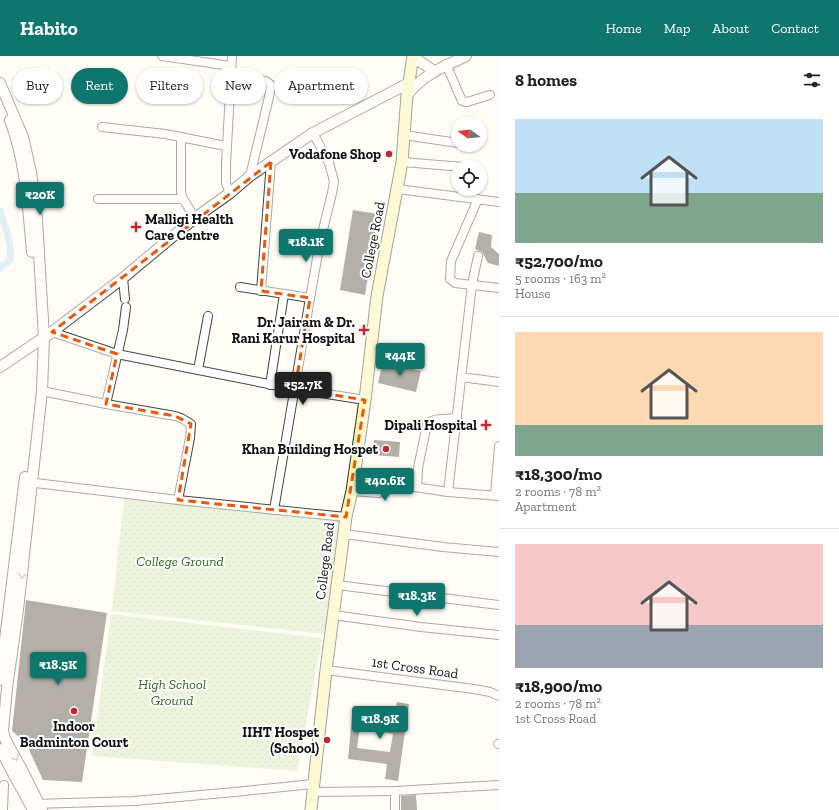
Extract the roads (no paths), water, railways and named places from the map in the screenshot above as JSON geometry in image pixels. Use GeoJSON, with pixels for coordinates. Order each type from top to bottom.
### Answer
{"type":"FeatureCollection","features":[{"type":"Feature","properties":{"kind":"main road","name":"College Road"},"geometry":{"type":"LineString","coordinates":[[311,810],[326,670],[346,517],[352,491],[365,400],[377,296],[402,162],[407,95],[414,56]]}},
{"type":"Feature","properties":{"kind":"street"},"geometry":{"type":"LineString","coordinates":[[162,56],[230,66],[232,56]]}},
{"type":"Feature","properties":{"kind":"street"},"geometry":{"type":"LineString","coordinates":[[414,56],[434,71]]}},
{"type":"Feature","properties":{"kind":"street"},"geometry":{"type":"LineString","coordinates":[[407,95],[416,84],[434,71],[446,64],[465,57]]}},
{"type":"Feature","properties":{"kind":"street"},"geometry":{"type":"LineString","coordinates":[[446,64],[462,101],[467,102],[490,95]]}},
{"type":"Feature","properties":{"kind":"street"},"geometry":{"type":"LineString","coordinates":[[250,176],[271,85],[266,81]]}},
{"type":"Feature","properties":{"kind":"street"},"geometry":{"type":"LineString","coordinates":[[0,82],[23,137],[31,172],[36,220],[44,337],[42,391],[0,680]]}},
{"type":"Feature","properties":{"kind":"street"},"geometry":{"type":"LineString","coordinates":[[0,367],[44,337],[123,278],[195,218],[230,193],[250,176],[313,133],[409,83]]}},
{"type":"Feature","properties":{"kind":"street"},"geometry":{"type":"LineString","coordinates":[[0,98],[11,125],[22,165],[30,226],[38,328],[44,337],[35,393],[18,610],[7,688],[3,731],[5,739],[36,807]]}},
{"type":"Feature","properties":{"kind":"street"},"geometry":{"type":"LineString","coordinates":[[228,104],[226,183],[230,193]]}},
{"type":"Feature","properties":{"kind":"street"},"geometry":{"type":"LineString","coordinates":[[102,127],[181,137],[226,146]]}},
{"type":"Feature","properties":{"kind":"street"},"geometry":{"type":"LineString","coordinates":[[274,510],[320,242],[334,181],[329,163],[313,133]]}},
{"type":"Feature","properties":{"kind":"street"},"geometry":{"type":"LineString","coordinates":[[404,135],[451,142]]}},
{"type":"Feature","properties":{"kind":"street"},"geometry":{"type":"LineString","coordinates":[[181,137],[180,188],[183,199],[195,218]]}},
{"type":"Feature","properties":{"kind":"street"},"geometry":{"type":"LineString","coordinates":[[261,291],[271,162]]}},
{"type":"Feature","properties":{"kind":"street"},"geometry":{"type":"LineString","coordinates":[[402,162],[451,166]]}},
{"type":"Feature","properties":{"kind":"street"},"geometry":{"type":"LineString","coordinates":[[398,189],[499,202]]}},
{"type":"Feature","properties":{"kind":"street"},"geometry":{"type":"LineString","coordinates":[[98,199],[183,199]]}},
{"type":"Feature","properties":{"kind":"street"},"geometry":{"type":"LineString","coordinates":[[478,199],[454,253],[450,268],[450,279],[451,281],[499,288]]}},
{"type":"Feature","properties":{"kind":"street"},"geometry":{"type":"LineString","coordinates":[[448,492],[472,284],[478,256]]}},
{"type":"Feature","properties":{"kind":"street"},"geometry":{"type":"LineString","coordinates":[[106,404],[122,330],[126,303],[123,278]]}},
{"type":"Feature","properties":{"kind":"street"},"geometry":{"type":"LineString","coordinates":[[240,287],[310,298]]}},
{"type":"Feature","properties":{"kind":"street"},"geometry":{"type":"LineString","coordinates":[[270,385],[284,294]]}},
{"type":"Feature","properties":{"kind":"street"},"geometry":{"type":"LineString","coordinates":[[198,370],[208,316]]}},
{"type":"Feature","properties":{"kind":"street"},"geometry":{"type":"LineString","coordinates":[[44,337],[117,354],[270,385],[365,400]]}},
{"type":"Feature","properties":{"kind":"street"},"geometry":{"type":"LineString","coordinates":[[461,377],[499,382]]}},
{"type":"Feature","properties":{"kind":"street"},"geometry":{"type":"LineString","coordinates":[[42,391],[174,416],[191,424],[190,438],[178,500]]}},
{"type":"Feature","properties":{"kind":"street"},"geometry":{"type":"LineString","coordinates":[[417,486],[418,468],[427,424],[430,421],[457,418]]}},
{"type":"Feature","properties":{"kind":"street"},"geometry":{"type":"LineString","coordinates":[[352,491],[376,494],[383,492],[389,486],[395,484],[417,486],[448,492],[497,495],[499,446]]}},
{"type":"Feature","properties":{"kind":"street"},"geometry":{"type":"LineString","coordinates":[[28,482],[178,500],[346,517]]}},
{"type":"Feature","properties":{"kind":"street"},"geometry":{"type":"LineString","coordinates":[[344,534],[443,547],[499,552]]}},
{"type":"Feature","properties":{"kind":"street"},"geometry":{"type":"LineString","coordinates":[[337,586],[499,605]]}},
{"type":"Feature","properties":{"kind":"street"},"geometry":{"type":"LineString","coordinates":[[334,615],[420,627],[499,635]]}},
{"type":"Feature","properties":{"kind":"street","name":"1st Cross Road"},"geometry":{"type":"LineString","coordinates":[[326,670],[474,689],[490,692],[499,696]]}},
{"type":"Feature","properties":{"kind":"street"},"geometry":{"type":"LineString","coordinates":[[0,748],[4,762],[36,807]]}},
{"type":"Feature","properties":{"kind":"street"},"geometry":{"type":"LineString","coordinates":[[3,810],[2,785],[20,785]]}},
{"type":"Feature","properties":{"kind":"street"},"geometry":{"type":"LineString","coordinates":[[36,807],[134,801],[236,792],[313,788],[395,791],[499,785]]}},
{"type":"Feature","properties":{"kind":"street"},"geometry":{"type":"LineString","coordinates":[[395,791],[395,810]]}},
{"type":"Feature","properties":{"kind":"waterway"},"geometry":{"type":"LineString","coordinates":[[0,211],[8,235],[10,247],[10,260],[0,268]]}},
{"type":"Feature","properties":{"kind":"place","name":"Vodafone Shop"},"geometry":{"type":"Point","coordinates":[389,154]}},
{"type":"Feature","properties":{"kind":"place","name":"Malligi Health Care Centre"},"geometry":{"type":"Point","coordinates":[136,227]}},
{"type":"Feature","properties":{"kind":"place","name":"Dr. Jairam & Dr. Rani Karur Hospital"},"geometry":{"type":"Point","coordinates":[364,330]}},
{"type":"Feature","properties":{"kind":"place","name":"Dipali Hospital"},"geometry":{"type":"Point","coordinates":[486,425]}},
{"type":"Feature","properties":{"kind":"place","name":"Khan Building Hospet"},"geometry":{"type":"Point","coordinates":[386,449]}},
{"type":"Feature","properties":{"kind":"place","name":"Indoor Badminton Court"},"geometry":{"type":"Point","coordinates":[74,711]}},
{"type":"Feature","properties":{"kind":"place","name":"IIHT Hospet (School)"},"geometry":{"type":"Point","coordinates":[327,740]}},
{"type":"Feature","properties":{"kind":"park label","name":"College Ground"},"geometry":{"type":"Point","coordinates":[180,561]}},
{"type":"Feature","properties":{"kind":"park label","name":"High School Ground"},"geometry":{"type":"Point","coordinates":[172,692]}}]}
